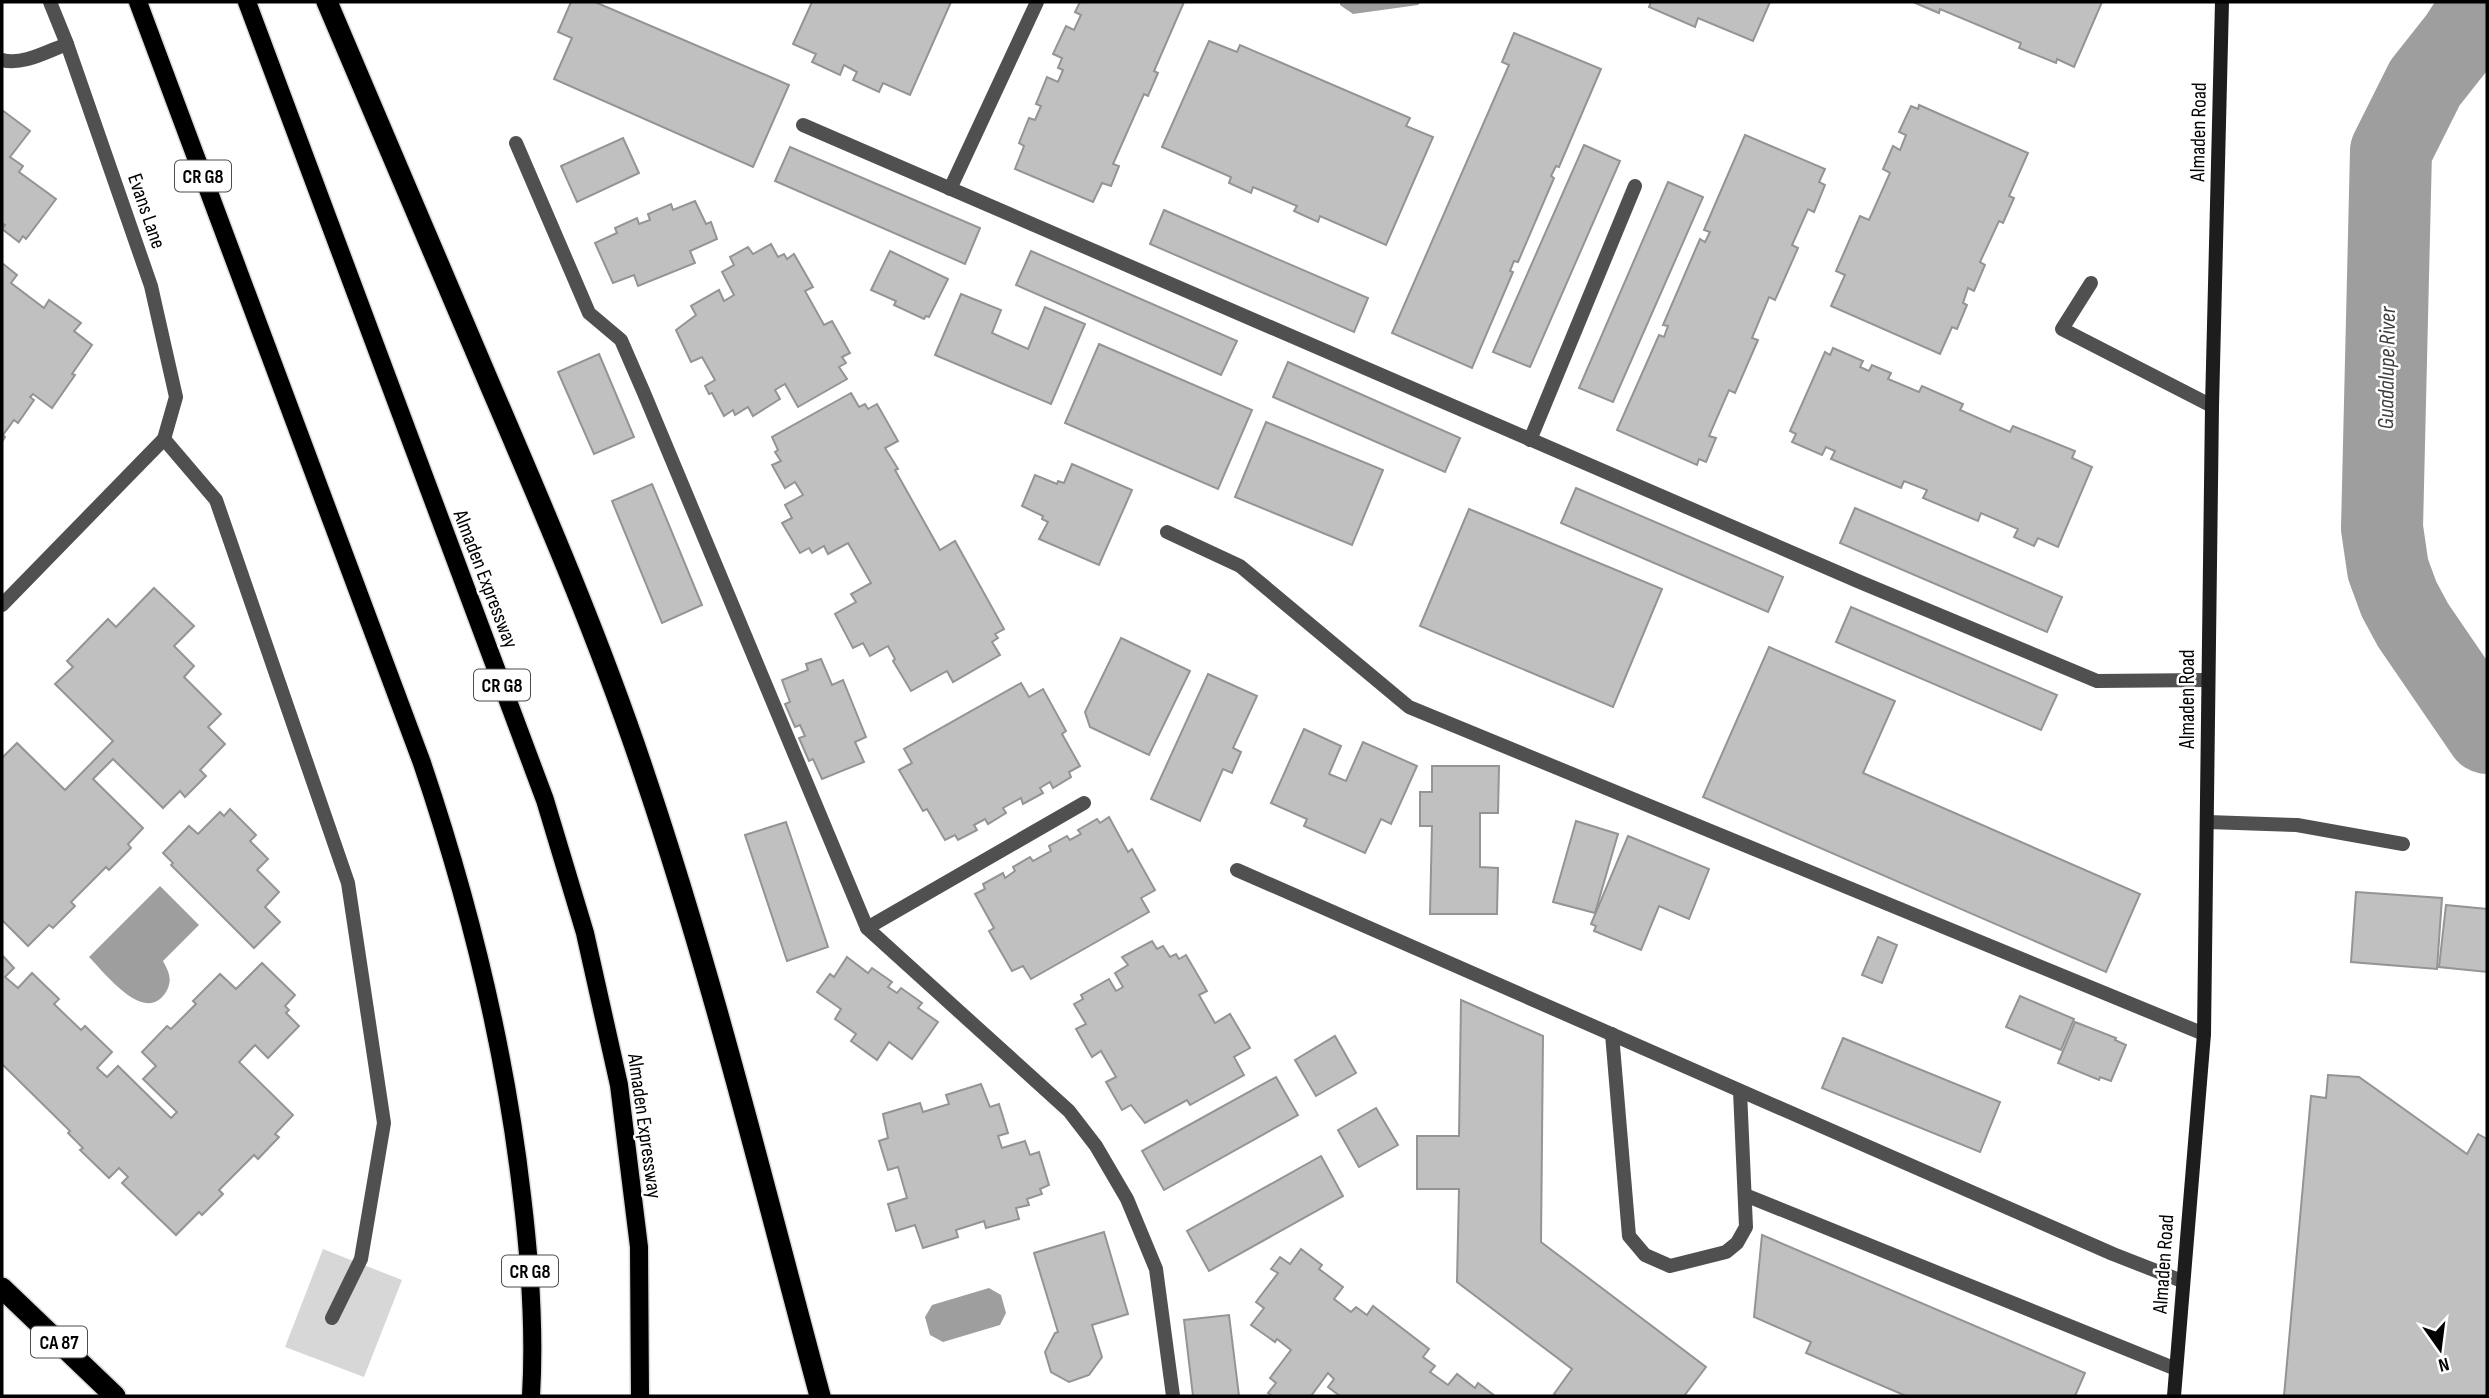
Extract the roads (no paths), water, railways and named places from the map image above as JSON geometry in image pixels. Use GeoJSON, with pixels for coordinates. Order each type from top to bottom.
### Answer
{"type":"FeatureCollection","features":[{"type":"Feature","properties":{"kind":"highway"},"geometry":{"type":"LineString","coordinates":[[327,2],[550,524],[644,771],[724,1035],[820,1396]]}},
{"type":"Feature","properties":{"kind":"highway","name":"CA 87"},"geometry":{"type":"LineString","coordinates":[[2,1288],[115,1396]]}},
{"type":"Feature","properties":{"kind":"main road","name":"CR G8"},"geometry":{"type":"LineString","coordinates":[[138,2],[422,763],[468,909],[499,1042],[516,1146],[529,1253],[533,1365],[531,1396]]}},
{"type":"Feature","properties":{"kind":"main road","name":"Almaden Expressway"},"geometry":{"type":"LineString","coordinates":[[247,2],[545,800],[585,933],[619,1085],[636,1220],[639,1247],[640,1396]]}},
{"type":"Feature","properties":{"kind":"street","name":"Evans Lane"},"geometry":{"type":"LineString","coordinates":[[50,2],[151,286],[176,397],[164,439]]}},
{"type":"Feature","properties":{"kind":"street"},"geometry":{"type":"LineString","coordinates":[[950,189],[1037,2]]}},
{"type":"Feature","properties":{"kind":"street","name":"Almaden Road"},"geometry":{"type":"LineString","coordinates":[[2174,1396],[2204,1034],[2212,406],[2222,2]]}},
{"type":"Feature","properties":{"kind":"street"},"geometry":{"type":"LineString","coordinates":[[2,60],[22,61],[66,44]]}},
{"type":"Feature","properties":{"kind":"street"},"geometry":{"type":"LineString","coordinates":[[803,125],[2097,681],[2208,680]]}},
{"type":"Feature","properties":{"kind":"street"},"geometry":{"type":"LineString","coordinates":[[516,143],[589,313],[621,340],[867,928],[1069,1111],[1096,1146],[1127,1199],[1156,1269],[1173,1396]]}},
{"type":"Feature","properties":{"kind":"street"},"geometry":{"type":"LineString","coordinates":[[1530,439],[1635,186]]}},
{"type":"Feature","properties":{"kind":"street"},"geometry":{"type":"LineString","coordinates":[[2091,283],[2062,329],[2212,406]]}},
{"type":"Feature","properties":{"kind":"street"},"geometry":{"type":"LineString","coordinates":[[2,605],[164,439],[216,500],[348,883],[384,1123],[361,1259],[332,1318]]}},
{"type":"Feature","properties":{"kind":"street"},"geometry":{"type":"LineString","coordinates":[[1167,532],[1241,566],[1409,707],[2204,1034]]}},
{"type":"Feature","properties":{"kind":"street"},"geometry":{"type":"LineString","coordinates":[[867,928],[1084,803]]}},
{"type":"Feature","properties":{"kind":"street"},"geometry":{"type":"LineString","coordinates":[[2208,822],[2297,825],[2403,844]]}},
{"type":"Feature","properties":{"kind":"street"},"geometry":{"type":"LineString","coordinates":[[1237,870],[2113,1254],[2182,1281]]}},
{"type":"Feature","properties":{"kind":"street"},"geometry":{"type":"LineString","coordinates":[[1612,1034],[1629,1236],[1645,1255],[1670,1266],[1726,1252],[1737,1243],[1746,1227],[1740,1091]]}},
{"type":"Feature","properties":{"kind":"street"},"geometry":{"type":"LineString","coordinates":[[1745,1195],[2176,1369]]}},
{"type":"Feature","properties":{"kind":"waterway","name":"Guadalupe River"},"geometry":{"type":"LineString","coordinates":[[2484,2],[2459,40],[2425,83],[2391,151],[2382,528],[2388,569],[2399,599],[2413,625],[2487,733]]}}]}
